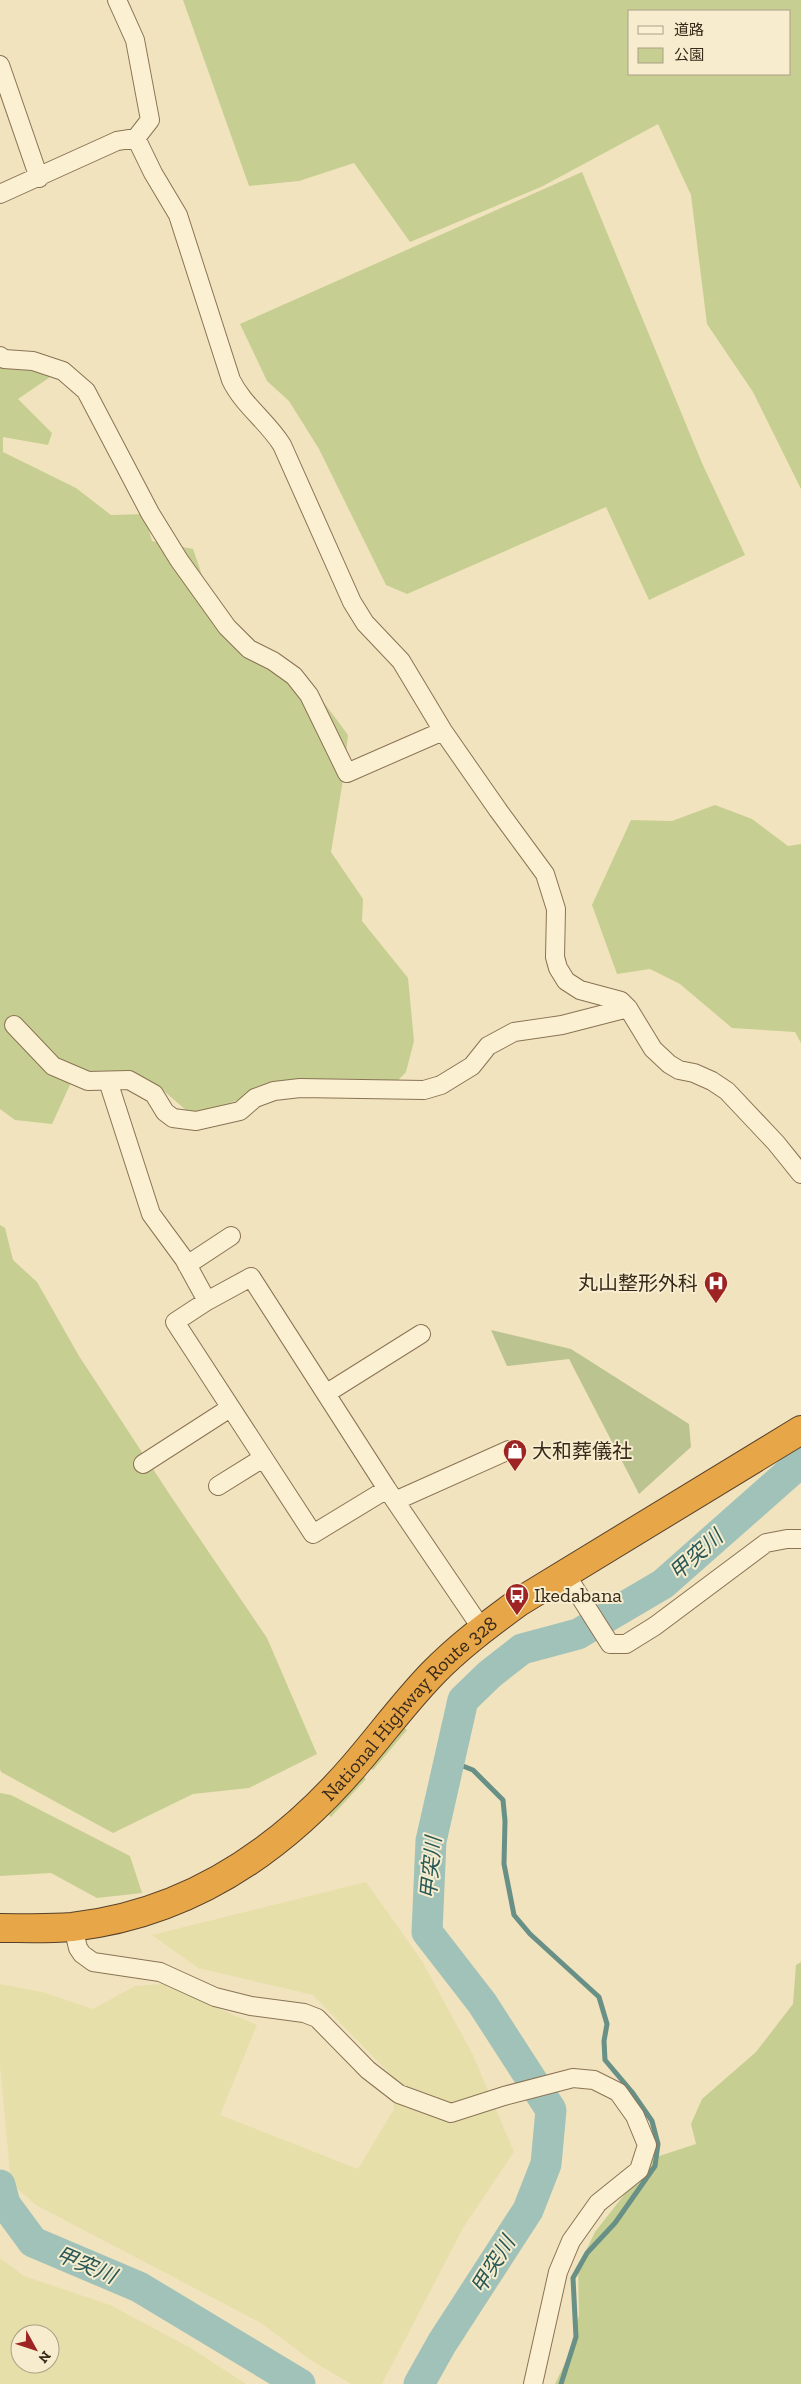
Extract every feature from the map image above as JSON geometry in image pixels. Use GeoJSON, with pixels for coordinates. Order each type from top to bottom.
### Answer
{"type":"FeatureCollection","features":[{"type":"Feature","properties":{"kind":"highway","name":"National Highway Route 328"},"geometry":{"type":"LineString","coordinates":[[0,1928],[72,1926],[156,1908],[198,1892],[242,1867],[282,1839],[353,1767],[432,1674],[482,1628],[519,1602],[569,1579],[801,1430]]}},
{"type":"Feature","properties":{"kind":"street"},"geometry":{"type":"LineString","coordinates":[[0,194],[39,178],[117,141],[136,138],[150,120],[135,40],[118,0]]}},
{"type":"Feature","properties":{"kind":"street"},"geometry":{"type":"LineString","coordinates":[[0,65],[39,178]]}},
{"type":"Feature","properties":{"kind":"street"},"geometry":{"type":"LineString","coordinates":[[136,138],[153,174],[178,215],[234,388],[238,395],[270,427],[282,445],[352,602],[365,623],[401,661],[443,731],[545,874],[556,909],[555,957],[558,968],[566,981],[580,990],[621,1001],[628,1008],[653,1049],[679,1070],[694,1073],[712,1081],[727,1091],[770,1136],[801,1174]]}},
{"type":"Feature","properties":{"kind":"street"},"geometry":{"type":"LineString","coordinates":[[0,356],[4,359],[33,361],[64,371],[86,391],[150,513],[179,560],[227,627],[249,649],[273,661],[294,676],[309,695],[347,773],[443,731]]}},
{"type":"Feature","properties":{"kind":"street"},"geometry":{"type":"LineString","coordinates":[[14,1025],[53,1066],[88,1081],[129,1080],[154,1094],[165,1112],[173,1118],[196,1121],[240,1111],[255,1098],[274,1092],[300,1088],[424,1090],[441,1085],[472,1066],[488,1046],[514,1032],[562,1025],[628,1008]]}},
{"type":"Feature","properties":{"kind":"street"},"geometry":{"type":"LineString","coordinates":[[108,1081],[151,1214],[187,1265],[207,1301]]}},
{"type":"Feature","properties":{"kind":"street"},"geometry":{"type":"LineString","coordinates":[[187,1265],[231,1236]]}},
{"type":"Feature","properties":{"kind":"street"},"geometry":{"type":"LineString","coordinates":[[482,1628],[391,1495],[251,1277],[174,1322],[313,1534],[391,1495],[509,1450]]}},
{"type":"Feature","properties":{"kind":"street"},"geometry":{"type":"LineString","coordinates":[[327,1393],[421,1334]]}},
{"type":"Feature","properties":{"kind":"street"},"geometry":{"type":"LineString","coordinates":[[143,1464],[230,1408]]}},
{"type":"Feature","properties":{"kind":"street"},"geometry":{"type":"LineString","coordinates":[[218,1486],[263,1458]]}},
{"type":"Feature","properties":{"kind":"street"},"geometry":{"type":"LineString","coordinates":[[569,1579],[610,1644],[626,1644],[655,1626],[766,1543],[801,1539]]}},
{"type":"Feature","properties":{"kind":"street"},"geometry":{"type":"LineString","coordinates":[[72,1926],[78,1948],[82,1954],[93,1962],[160,1972],[215,1997],[251,2006],[304,2013],[316,2018],[368,2070],[399,2094],[451,2113],[504,2096],[573,2078],[594,2080],[618,2092],[635,2116],[647,2144],[639,2170],[598,2203],[571,2241],[558,2272],[532,2384]]}},
{"type":"Feature","properties":{"kind":"shaded area"},"geometry":{"type":"Polygon","coordinates":[[[366,1882],[422,1961],[473,2055],[514,2152],[463,2228],[382,2384],[351,2384],[312,2361],[261,2323],[36,2205],[11,2183],[0,2066],[0,1984],[42,1992],[93,2009],[135,1986],[161,1984],[257,2025],[220,2115],[358,2169],[394,2109],[392,2076],[313,1995],[198,1968],[152,1935],[366,1882]]]}},
{"type":"Feature","properties":{"kind":"shaded area"},"geometry":{"type":"Polygon","coordinates":[[[0,2258],[24,2276],[110,2305],[191,2348],[246,2384],[0,2384],[0,2258]]]}},
{"type":"Feature","properties":{"kind":"green space"},"geometry":{"type":"Polygon","coordinates":[[[183,0],[801,0],[801,489],[753,392],[707,324],[691,195],[658,124],[541,187],[410,242],[354,163],[299,181],[249,186],[183,0]]]}},
{"type":"Feature","properties":{"kind":"green space"},"geometry":{"type":"Polygon","coordinates":[[[582,172],[702,463],[745,555],[649,600],[606,507],[407,594],[386,585],[319,449],[289,401],[267,381],[240,324],[582,172]]]}},
{"type":"Feature","properties":{"kind":"green space"},"geometry":{"type":"Polygon","coordinates":[[[0,353],[59,371],[18,399],[52,433],[48,445],[3,437],[3,452],[76,488],[111,515],[144,514],[152,541],[193,549],[222,633],[299,669],[348,735],[343,780],[331,852],[363,899],[362,921],[408,978],[414,1041],[406,1072],[387,1092],[246,1097],[194,1117],[157,1085],[119,1075],[74,1076],[52,1124],[15,1120],[0,1109],[0,353]]]}},
{"type":"Feature","properties":{"kind":"green space"},"geometry":{"type":"Polygon","coordinates":[[[715,805],[752,819],[788,846],[801,844],[801,1043],[795,1032],[732,1028],[680,984],[650,969],[617,974],[592,905],[631,820],[672,821],[715,805]]]}},
{"type":"Feature","properties":{"kind":"green space"},"geometry":{"type":"Polygon","coordinates":[[[0,1225],[5,1228],[13,1260],[37,1282],[79,1356],[267,1638],[317,1754],[249,1788],[193,1794],[113,1833],[1,1772],[0,1769],[0,1225]]]}},
{"type":"Feature","properties":{"kind":"green space"},"geometry":{"type":"Polygon","coordinates":[[[491,1330],[571,1349],[689,1424],[691,1447],[639,1494],[569,1359],[507,1366],[491,1330]]]}},
{"type":"Feature","properties":{"kind":"green space"},"geometry":{"type":"Polygon","coordinates":[[[402,1726],[407,1730],[373,1770],[368,1766],[402,1726]]]}},
{"type":"Feature","properties":{"kind":"green space"},"geometry":{"type":"Polygon","coordinates":[[[360,1774],[366,1779],[331,1817],[326,1812],[360,1774]]]}},
{"type":"Feature","properties":{"kind":"green space"},"geometry":{"type":"Polygon","coordinates":[[[0,1793],[11,1795],[130,1856],[142,1893],[97,1898],[51,1873],[0,1876],[0,1793]]]}},
{"type":"Feature","properties":{"kind":"green space"},"geometry":{"type":"Polygon","coordinates":[[[801,1962],[801,2384],[555,2384],[568,2357],[579,2315],[578,2267],[595,2232],[653,2158],[696,2144],[691,2124],[702,2099],[756,2052],[793,2004],[796,1965],[801,1962]]]}},
{"type":"Feature","properties":{"kind":"waterway","name":"甲突川"},"geometry":{"type":"LineString","coordinates":[[419,2384],[442,2343],[528,2210],[546,2164],[551,2110],[482,2003],[427,1932],[431,1841],[463,1700],[490,1674],[522,1649],[578,1634],[663,1584],[801,1462]]}},
{"type":"Feature","properties":{"kind":"waterway"},"geometry":{"type":"LineString","coordinates":[[450,1761],[473,1770],[503,1800],[505,1821],[504,1864],[514,1915],[530,1934],[599,1997],[607,2024],[604,2041],[605,2060],[632,2092],[652,2121],[658,2144],[655,2166],[615,2223],[587,2253],[573,2278],[576,2337],[561,2384]]}},
{"type":"Feature","properties":{"kind":"waterway","name":"甲突川"},"geometry":{"type":"LineString","coordinates":[[0,2185],[5,2204],[33,2242],[139,2287],[300,2384]]}},
{"type":"Feature","properties":{"kind":"place","name":"丸山整形外科"},"geometry":{"type":"Point","coordinates":[716,1304]}},
{"type":"Feature","properties":{"kind":"place","name":"大和葬儀社"},"geometry":{"type":"Point","coordinates":[515,1472]}},
{"type":"Feature","properties":{"kind":"place","name":"Ikedabana"},"geometry":{"type":"Point","coordinates":[517,1616]}}]}
